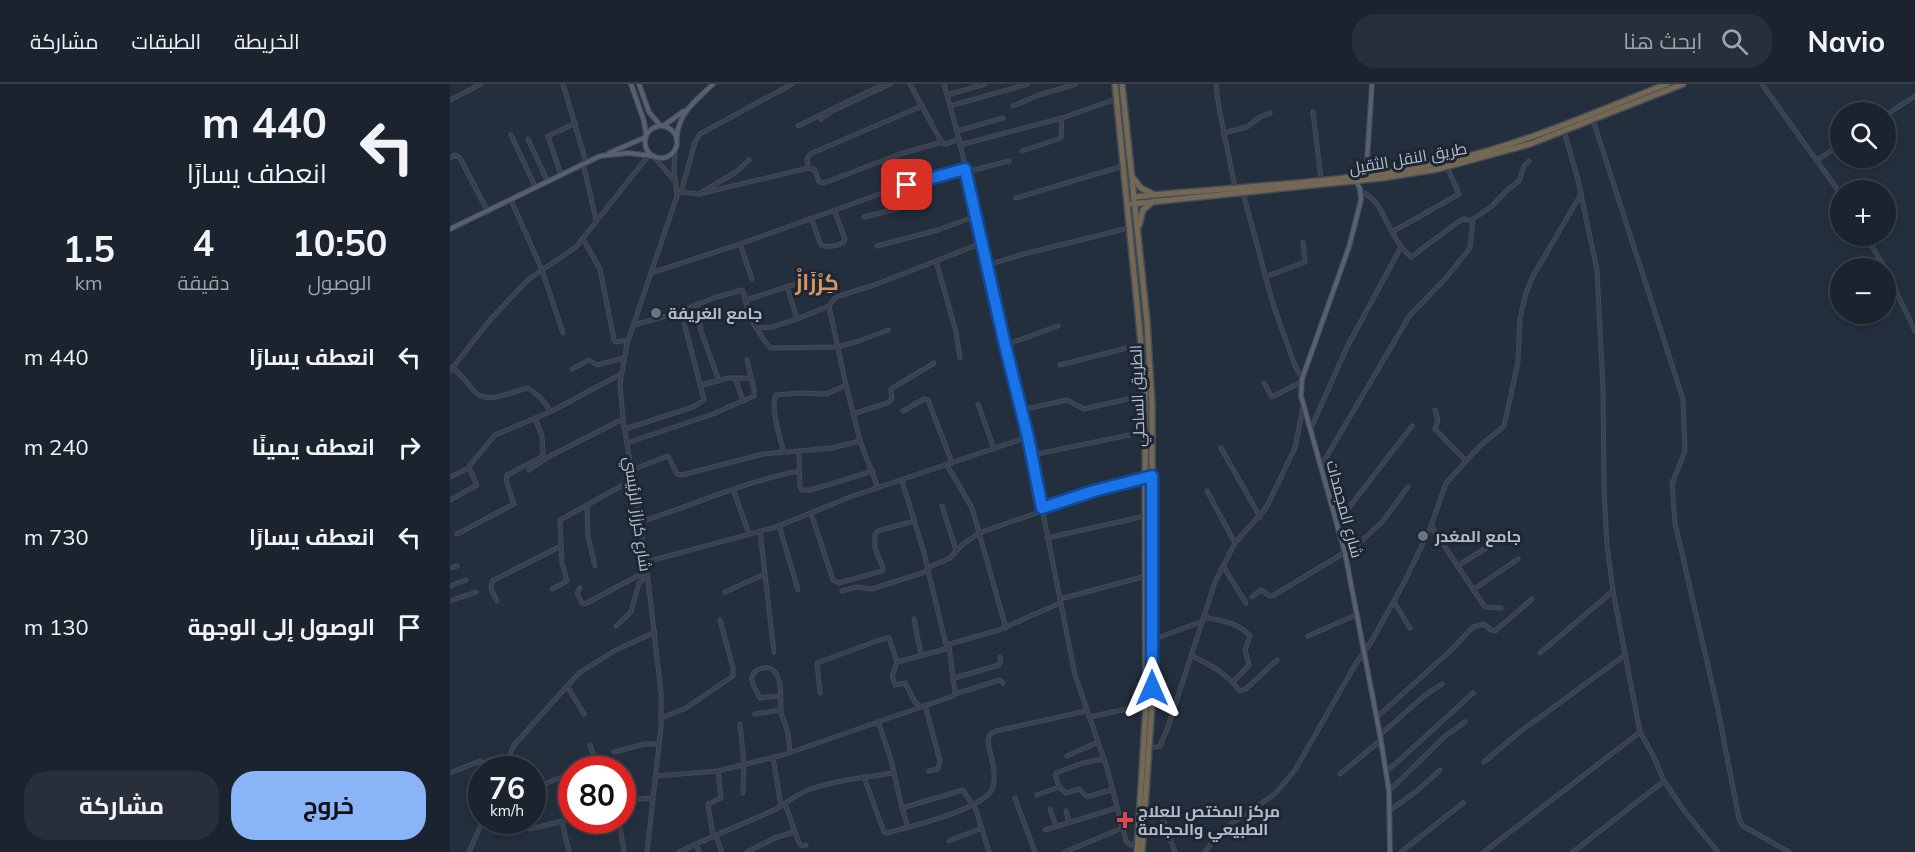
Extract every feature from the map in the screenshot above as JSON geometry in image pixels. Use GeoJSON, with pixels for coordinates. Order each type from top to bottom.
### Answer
{"type":"FeatureCollection","features":[{"type":"Feature","properties":{"kind":"highway","name":"الطريق الساحلي"},"geometry":{"type":"LineString","coordinates":[[1115,84],[1142,344],[1149,477],[1146,516],[1146,705],[1140,842],[1142,852]]}},
{"type":"Feature","properties":{"kind":"highway","name":"الطريق الساحلي"},"geometry":{"type":"LineString","coordinates":[[1122,84],[1151,373],[1149,477],[1152,703],[1140,842],[1137,852]]}},
{"type":"Feature","properties":{"kind":"highway","name":"طريق النقل الثقيل"},"geometry":{"type":"LineString","coordinates":[[1126,201],[1321,179],[1355,179],[1450,160],[1506,145],[1667,84]]}},
{"type":"Feature","properties":{"kind":"highway","name":"طريق النقل الثقيل"},"geometry":{"type":"LineString","coordinates":[[1157,197],[1407,175],[1447,167],[1508,151],[1683,84]]}},
{"type":"Feature","properties":{"kind":"highway"},"geometry":{"type":"LineString","coordinates":[[1131,175],[1141,188],[1157,197],[1143,210],[1137,229]]}},
{"type":"Feature","properties":{"kind":"main road"},"geometry":{"type":"LineString","coordinates":[[631,84],[644,121],[646,148],[652,157]]}},
{"type":"Feature","properties":{"kind":"main road"},"geometry":{"type":"LineString","coordinates":[[606,154],[628,153],[668,158],[675,152],[678,142],[676,136],[670,128],[661,126],[649,112],[639,84]]}},
{"type":"Feature","properties":{"kind":"main road"},"geometry":{"type":"LineString","coordinates":[[676,136],[678,122],[713,84]]}},
{"type":"Feature","properties":{"kind":"main road"},"geometry":{"type":"LineString","coordinates":[[1361,192],[1355,179],[1366,161],[1372,84]]}},
{"type":"Feature","properties":{"kind":"main road"},"geometry":{"type":"LineString","coordinates":[[450,229],[646,136],[653,128],[661,126],[694,104]]}},
{"type":"Feature","properties":{"kind":"main road"},"geometry":{"type":"LineString","coordinates":[[1366,161],[1371,170],[1379,173]]}},
{"type":"Feature","properties":{"kind":"main road","name":"شارع المجمدات"},"geometry":{"type":"LineString","coordinates":[[1361,192],[1349,247],[1302,380],[1304,407],[1345,553],[1381,738],[1389,791],[1390,852]]}},
{"type":"Feature","properties":{"kind":"street"},"geometry":{"type":"LineString","coordinates":[[450,99],[481,84]]}},
{"type":"Feature","properties":{"kind":"street"},"geometry":{"type":"LineString","coordinates":[[563,84],[576,123],[596,221]]}},
{"type":"Feature","properties":{"kind":"street"},"geometry":{"type":"LineString","coordinates":[[792,84],[700,134],[695,142],[679,192],[699,194],[808,168],[815,170],[819,182],[824,183],[900,154],[942,142],[947,144],[959,139]]}},
{"type":"Feature","properties":{"kind":"street"},"geometry":{"type":"LineString","coordinates":[[798,126],[884,84]]}},
{"type":"Feature","properties":{"kind":"street"},"geometry":{"type":"LineString","coordinates":[[821,119],[832,111],[890,84]]}},
{"type":"Feature","properties":{"kind":"street"},"geometry":{"type":"LineString","coordinates":[[910,84],[942,142]]}},
{"type":"Feature","properties":{"kind":"street"},"geometry":{"type":"LineString","coordinates":[[944,84],[959,139],[1032,455],[1075,675],[1104,759],[1128,844],[1140,842]]}},
{"type":"Feature","properties":{"kind":"street"},"geometry":{"type":"LineString","coordinates":[[947,95],[985,84]]}},
{"type":"Feature","properties":{"kind":"street"},"geometry":{"type":"LineString","coordinates":[[950,106],[1028,84]]}},
{"type":"Feature","properties":{"kind":"street"},"geometry":{"type":"LineString","coordinates":[[1054,90],[1055,84]]}},
{"type":"Feature","properties":{"kind":"street"},"geometry":{"type":"LineString","coordinates":[[1013,106],[1076,84]]}},
{"type":"Feature","properties":{"kind":"street"},"geometry":{"type":"LineString","coordinates":[[1216,84],[1223,133],[1235,188]]}},
{"type":"Feature","properties":{"kind":"street"},"geometry":{"type":"LineString","coordinates":[[1762,84],[1831,180]]}},
{"type":"Feature","properties":{"kind":"street"},"geometry":{"type":"LineString","coordinates":[[1896,108],[1915,96]]}},
{"type":"Feature","properties":{"kind":"street"},"geometry":{"type":"LineString","coordinates":[[960,145],[1062,118],[1117,99]]}},
{"type":"Feature","properties":{"kind":"street"},"geometry":{"type":"LineString","coordinates":[[808,168],[807,159],[810,154],[922,106]]}},
{"type":"Feature","properties":{"kind":"street"},"geometry":{"type":"LineString","coordinates":[[1313,112],[1321,179]]}},
{"type":"Feature","properties":{"kind":"street"},"geometry":{"type":"LineString","coordinates":[[1223,133],[1246,127],[1270,113]]}},
{"type":"Feature","properties":{"kind":"street"},"geometry":{"type":"LineString","coordinates":[[957,131],[1003,118]]}},
{"type":"Feature","properties":{"kind":"street"},"geometry":{"type":"LineString","coordinates":[[1022,151],[1061,138],[1062,118]]}},
{"type":"Feature","properties":{"kind":"street"},"geometry":{"type":"LineString","coordinates":[[1593,120],[1683,399],[1685,451],[1672,484],[1675,523],[1717,705],[1739,819],[1743,826],[1789,852]]}},
{"type":"Feature","properties":{"kind":"street"},"geometry":{"type":"LineString","coordinates":[[561,175],[548,136],[576,123]]}},
{"type":"Feature","properties":{"kind":"street"},"geometry":{"type":"LineString","coordinates":[[1564,131],[1581,194],[1599,285],[1607,545],[1613,591],[1640,732],[1664,781],[1686,813],[1718,852]]}},
{"type":"Feature","properties":{"kind":"street"},"geometry":{"type":"LineString","coordinates":[[511,135],[536,189]]}},
{"type":"Feature","properties":{"kind":"street"},"geometry":{"type":"LineString","coordinates":[[528,139],[548,182]]}},
{"type":"Feature","properties":{"kind":"street","name":"شارع كرزاز الرئيسي"},"geometry":{"type":"LineString","coordinates":[[646,852],[656,776],[661,693],[646,562],[623,419],[621,374],[633,325],[679,192],[674,169],[675,152]]}},
{"type":"Feature","properties":{"kind":"street"},"geometry":{"type":"LineString","coordinates":[[1817,160],[1830,152]]}},
{"type":"Feature","properties":{"kind":"street"},"geometry":{"type":"LineString","coordinates":[[450,158],[457,156],[460,158],[488,212]]}},
{"type":"Feature","properties":{"kind":"street"},"geometry":{"type":"LineString","coordinates":[[550,411],[542,397],[534,394],[528,388],[504,395],[482,397],[451,369],[507,301],[529,279],[563,258],[583,239],[652,157],[671,176],[676,185]]}},
{"type":"Feature","properties":{"kind":"street"},"geometry":{"type":"LineString","coordinates":[[699,194],[736,172],[749,160]]}},
{"type":"Feature","properties":{"kind":"street"},"geometry":{"type":"LineString","coordinates":[[651,273],[894,189],[1009,161]]}},
{"type":"Feature","properties":{"kind":"street"},"geometry":{"type":"LineString","coordinates":[[1321,466],[1410,315],[1445,279],[1470,248],[1472,221],[1519,181],[1524,166],[1529,161]]}},
{"type":"Feature","properties":{"kind":"street"},"geometry":{"type":"LineString","coordinates":[[1016,198],[1123,166]]}},
{"type":"Feature","properties":{"kind":"street"},"geometry":{"type":"LineString","coordinates":[[1392,232],[1459,194],[1447,167]]}},
{"type":"Feature","properties":{"kind":"street"},"geometry":{"type":"LineString","coordinates":[[864,217],[897,209],[894,189]]}},
{"type":"Feature","properties":{"kind":"street"},"geometry":{"type":"LineString","coordinates":[[1242,191],[1278,320],[1302,380],[1272,397],[1264,383]]}},
{"type":"Feature","properties":{"kind":"street"},"geometry":{"type":"LineString","coordinates":[[1361,192],[1374,199],[1408,256],[1412,257],[1458,222],[1464,219],[1472,221]]}},
{"type":"Feature","properties":{"kind":"street"},"geometry":{"type":"LineString","coordinates":[[1205,852],[1232,823],[1275,794],[1287,781],[1394,602],[1431,526],[1443,489],[1449,479],[1505,423],[1518,362],[1519,323],[1524,300],[1533,276],[1581,194]]}},
{"type":"Feature","properties":{"kind":"street"},"geometry":{"type":"LineString","coordinates":[[511,200],[542,270],[563,333]]}},
{"type":"Feature","properties":{"kind":"street"},"geometry":{"type":"LineString","coordinates":[[811,218],[821,245],[826,247],[839,244],[845,239],[834,210]]}},
{"type":"Feature","properties":{"kind":"street"},"geometry":{"type":"LineString","coordinates":[[877,246],[938,230],[976,216]]}},
{"type":"Feature","properties":{"kind":"street"},"geometry":{"type":"LineString","coordinates":[[987,265],[1130,228]]}},
{"type":"Feature","properties":{"kind":"street"},"geometry":{"type":"LineString","coordinates":[[583,239],[600,269],[614,340],[616,342],[629,340]]}},
{"type":"Feature","properties":{"kind":"street"},"geometry":{"type":"LineString","coordinates":[[1265,277],[1305,261],[1302,242]]}},
{"type":"Feature","properties":{"kind":"street"},"geometry":{"type":"LineString","coordinates":[[758,328],[772,327],[798,319],[829,306],[842,295],[982,243]]}},
{"type":"Feature","properties":{"kind":"street"},"geometry":{"type":"LineString","coordinates":[[740,244],[752,279]]}},
{"type":"Feature","properties":{"kind":"street"},"geometry":{"type":"LineString","coordinates":[[1310,429],[1350,341],[1401,247]]}},
{"type":"Feature","properties":{"kind":"street"},"geometry":{"type":"LineString","coordinates":[[936,261],[956,332],[960,358]]}},
{"type":"Feature","properties":{"kind":"street"},"geometry":{"type":"LineString","coordinates":[[746,300],[799,283]]}},
{"type":"Feature","properties":{"kind":"street"},"geometry":{"type":"LineString","coordinates":[[787,286],[798,319]]}},
{"type":"Feature","properties":{"kind":"street"},"geometry":{"type":"LineString","coordinates":[[633,325],[740,290],[744,291],[752,322],[758,328],[766,345],[771,348],[837,347],[888,330]]}},
{"type":"Feature","properties":{"kind":"street"},"geometry":{"type":"LineString","coordinates":[[1896,292],[1915,331]]}},
{"type":"Feature","properties":{"kind":"street"},"geometry":{"type":"LineString","coordinates":[[697,305],[701,331],[719,381]]}},
{"type":"Feature","properties":{"kind":"street"},"geometry":{"type":"LineString","coordinates":[[829,306],[853,414],[878,488]]}},
{"type":"Feature","properties":{"kind":"street"},"geometry":{"type":"LineString","coordinates":[[625,429],[700,404],[705,399],[681,311]]}},
{"type":"Feature","properties":{"kind":"street"},"geometry":{"type":"LineString","coordinates":[[1005,345],[1058,326]]}},
{"type":"Feature","properties":{"kind":"street"},"geometry":{"type":"LineString","coordinates":[[1060,365],[1142,344]]}},
{"type":"Feature","properties":{"kind":"street"},"geometry":{"type":"LineString","coordinates":[[572,369],[589,360],[597,365],[624,358]]}},
{"type":"Feature","properties":{"kind":"street"},"geometry":{"type":"LineString","coordinates":[[627,443],[703,417],[754,396],[747,360]]}},
{"type":"Feature","properties":{"kind":"street"},"geometry":{"type":"LineString","coordinates":[[853,414],[887,403],[892,399],[891,389],[934,363]]}},
{"type":"Feature","properties":{"kind":"street"},"geometry":{"type":"LineString","coordinates":[[450,477],[469,468],[495,435],[550,411],[621,374]]}},
{"type":"Feature","properties":{"kind":"street"},"geometry":{"type":"LineString","coordinates":[[702,385],[735,378],[751,378]]}},
{"type":"Feature","properties":{"kind":"street"},"geometry":{"type":"LineString","coordinates":[[735,378],[743,401]]}},
{"type":"Feature","properties":{"kind":"street"},"geometry":{"type":"LineString","coordinates":[[783,451],[779,427],[773,410],[776,395],[827,394],[846,385]]}},
{"type":"Feature","properties":{"kind":"street"},"geometry":{"type":"LineString","coordinates":[[1021,410],[1067,400],[1084,409],[1145,395]]}},
{"type":"Feature","properties":{"kind":"street"},"geometry":{"type":"LineString","coordinates":[[903,411],[924,399],[928,400],[952,463]]}},
{"type":"Feature","properties":{"kind":"street"},"geometry":{"type":"LineString","coordinates":[[978,404],[994,449]]}},
{"type":"Feature","properties":{"kind":"street"},"geometry":{"type":"LineString","coordinates":[[1149,748],[1158,747],[1161,744],[1215,582],[1235,543],[1260,516],[1269,502],[1295,448],[1304,407]]}},
{"type":"Feature","properties":{"kind":"street"},"geometry":{"type":"LineString","coordinates":[[1435,410],[1438,420],[1435,429],[1466,461]]}},
{"type":"Feature","properties":{"kind":"street"},"geometry":{"type":"LineString","coordinates":[[458,534],[514,504],[506,480],[507,475],[540,458],[543,454],[542,436],[535,418]]}},
{"type":"Feature","properties":{"kind":"street"},"geometry":{"type":"LineString","coordinates":[[529,470],[548,457],[623,419]]}},
{"type":"Feature","properties":{"kind":"street"},"geometry":{"type":"LineString","coordinates":[[1337,523],[1412,426]]}},
{"type":"Feature","properties":{"kind":"street"},"geometry":{"type":"LineString","coordinates":[[1032,455],[1146,431]]}},
{"type":"Feature","properties":{"kind":"street"},"geometry":{"type":"LineString","coordinates":[[646,562],[760,531],[1028,437]]}},
{"type":"Feature","properties":{"kind":"street"},"geometry":{"type":"LineString","coordinates":[[632,470],[668,456],[676,474],[682,475],[751,456],[783,451],[832,448],[861,441]]}},
{"type":"Feature","properties":{"kind":"street"},"geometry":{"type":"LineString","coordinates":[[1221,448],[1260,516]]}},
{"type":"Feature","properties":{"kind":"street"},"geometry":{"type":"LineString","coordinates":[[799,451],[800,487],[806,491],[873,471]]}},
{"type":"Feature","properties":{"kind":"street"},"geometry":{"type":"LineString","coordinates":[[946,465],[972,508],[1006,628]]}},
{"type":"Feature","properties":{"kind":"street"},"geometry":{"type":"LineString","coordinates":[[450,500],[477,485],[469,468]]}},
{"type":"Feature","properties":{"kind":"street"},"geometry":{"type":"LineString","coordinates":[[640,522],[769,477],[800,471]]}},
{"type":"Feature","properties":{"kind":"street"},"geometry":{"type":"LineString","coordinates":[[842,591],[856,587],[872,589],[928,569],[948,560],[962,545],[979,533],[1094,491],[1149,477]]}},
{"type":"Feature","properties":{"kind":"street"},"geometry":{"type":"LineString","coordinates":[[552,589],[567,581],[562,563],[560,520],[634,479]]}},
{"type":"Feature","properties":{"kind":"street"},"geometry":{"type":"LineString","coordinates":[[902,481],[928,569],[945,642],[949,647],[955,694]]}},
{"type":"Feature","properties":{"kind":"street"},"geometry":{"type":"LineString","coordinates":[[1252,597],[1261,590],[1270,596],[1274,595],[1345,553],[1382,522],[1408,487]]}},
{"type":"Feature","properties":{"kind":"street"},"geometry":{"type":"LineString","coordinates":[[733,489],[749,534]]}},
{"type":"Feature","properties":{"kind":"street"},"geometry":{"type":"LineString","coordinates":[[1207,491],[1235,543]]}},
{"type":"Feature","properties":{"kind":"street"},"geometry":{"type":"LineString","coordinates":[[587,505],[588,537],[595,566]]}},
{"type":"Feature","properties":{"kind":"street"},"geometry":{"type":"LineString","coordinates":[[942,506],[956,551]]}},
{"type":"Feature","properties":{"kind":"street"},"geometry":{"type":"LineString","coordinates":[[811,513],[833,580],[839,583],[881,572],[883,568],[875,548],[875,534],[878,531],[914,521]]}},
{"type":"Feature","properties":{"kind":"street"},"geometry":{"type":"LineString","coordinates":[[1047,538],[1146,516]]}},
{"type":"Feature","properties":{"kind":"street"},"geometry":{"type":"LineString","coordinates":[[778,525],[798,590]]}},
{"type":"Feature","properties":{"kind":"street"},"geometry":{"type":"LineString","coordinates":[[1431,526],[1485,607],[1501,608]]}},
{"type":"Feature","properties":{"kind":"street"},"geometry":{"type":"LineString","coordinates":[[760,531],[774,652]]}},
{"type":"Feature","properties":{"kind":"street"},"geometry":{"type":"LineString","coordinates":[[1457,566],[1498,540]]}},
{"type":"Feature","properties":{"kind":"street"},"geometry":{"type":"LineString","coordinates":[[497,601],[491,589],[494,580],[561,546]]}},
{"type":"Feature","properties":{"kind":"street"},"geometry":{"type":"LineString","coordinates":[[1473,590],[1518,559]]}},
{"type":"Feature","properties":{"kind":"street"},"geometry":{"type":"LineString","coordinates":[[450,568],[457,566]]}},
{"type":"Feature","properties":{"kind":"street"},"geometry":{"type":"LineString","coordinates":[[1223,566],[1246,603]]}},
{"type":"Feature","properties":{"kind":"street"},"geometry":{"type":"LineString","coordinates":[[580,588],[577,593],[582,603],[585,604],[647,571]]}},
{"type":"Feature","properties":{"kind":"street"},"geometry":{"type":"LineString","coordinates":[[725,592],[765,574]]}},
{"type":"Feature","properties":{"kind":"street"},"geometry":{"type":"LineString","coordinates":[[616,626],[631,612],[639,583],[647,576]]}},
{"type":"Feature","properties":{"kind":"street"},"geometry":{"type":"LineString","coordinates":[[897,662],[1006,628],[1060,601],[1146,576]]}},
{"type":"Feature","properties":{"kind":"street"},"geometry":{"type":"LineString","coordinates":[[450,586],[466,580]]}},
{"type":"Feature","properties":{"kind":"street"},"geometry":{"type":"LineString","coordinates":[[1540,653],[1613,591]]}},
{"type":"Feature","properties":{"kind":"street"},"geometry":{"type":"LineString","coordinates":[[450,601],[476,592]]}},
{"type":"Feature","properties":{"kind":"street"},"geometry":{"type":"LineString","coordinates":[[1377,717],[1449,652],[1473,627],[1484,624],[1495,631],[1532,599]]}},
{"type":"Feature","properties":{"kind":"street"},"geometry":{"type":"LineString","coordinates":[[1394,602],[1410,627]]}},
{"type":"Feature","properties":{"kind":"street"},"geometry":{"type":"LineString","coordinates":[[1308,636],[1357,615]]}},
{"type":"Feature","properties":{"kind":"street"},"geometry":{"type":"LineString","coordinates":[[914,619],[921,655]]}},
{"type":"Feature","properties":{"kind":"street"},"geometry":{"type":"LineString","coordinates":[[1152,640],[1203,619],[1232,623],[1250,636],[1245,650],[1249,665],[1233,682]]}},
{"type":"Feature","properties":{"kind":"street"},"geometry":{"type":"LineString","coordinates":[[661,718],[686,708],[732,677],[733,668],[720,620]]}},
{"type":"Feature","properties":{"kind":"street"},"geometry":{"type":"LineString","coordinates":[[508,756],[514,745],[579,673],[595,662],[655,632]]}},
{"type":"Feature","properties":{"kind":"street"},"geometry":{"type":"LineString","coordinates":[[820,693],[817,665],[819,662],[887,637],[892,640],[897,662],[892,676],[895,685],[906,684],[915,702],[920,706]]}},
{"type":"Feature","properties":{"kind":"street"},"geometry":{"type":"LineString","coordinates":[[1484,762],[1598,672],[1625,655]]}},
{"type":"Feature","properties":{"kind":"street"},"geometry":{"type":"LineString","coordinates":[[1192,656],[1212,665],[1233,682],[1240,691],[1246,689],[1276,660]]}},
{"type":"Feature","properties":{"kind":"street"},"geometry":{"type":"LineString","coordinates":[[954,678],[999,665],[1000,657]]}},
{"type":"Feature","properties":{"kind":"street"},"geometry":{"type":"LineString","coordinates":[[780,696],[760,698],[752,681],[753,674],[760,669],[769,668],[774,670],[778,677],[780,696],[781,710],[788,733],[790,753]]}},
{"type":"Feature","properties":{"kind":"street"},"geometry":{"type":"LineString","coordinates":[[656,776],[718,771],[790,753],[955,694],[1000,680],[1004,683]]}},
{"type":"Feature","properties":{"kind":"street"},"geometry":{"type":"LineString","coordinates":[[1340,774],[1429,692],[1442,684]]}},
{"type":"Feature","properties":{"kind":"street"},"geometry":{"type":"LineString","coordinates":[[567,686],[584,714]]}},
{"type":"Feature","properties":{"kind":"street"},"geometry":{"type":"LineString","coordinates":[[1386,771],[1473,693]]}},
{"type":"Feature","properties":{"kind":"street"},"geometry":{"type":"LineString","coordinates":[[925,705],[940,761],[938,769],[929,771]]}},
{"type":"Feature","properties":{"kind":"street"},"geometry":{"type":"LineString","coordinates":[[1089,717],[1146,705]]}},
{"type":"Feature","properties":{"kind":"street"},"geometry":{"type":"LineString","coordinates":[[754,714],[781,710]]}},
{"type":"Feature","properties":{"kind":"street"},"geometry":{"type":"LineString","coordinates":[[864,777],[882,831],[887,833],[933,821],[988,795],[994,784],[988,741],[990,734],[1087,710]]}},
{"type":"Feature","properties":{"kind":"street"},"geometry":{"type":"LineString","coordinates":[[878,721],[908,827]]}},
{"type":"Feature","properties":{"kind":"street"},"geometry":{"type":"LineString","coordinates":[[1389,791],[1444,737],[1465,722]]}},
{"type":"Feature","properties":{"kind":"street"},"geometry":{"type":"LineString","coordinates":[[740,724],[744,764],[743,793]]}},
{"type":"Feature","properties":{"kind":"street"},"geometry":{"type":"LineString","coordinates":[[1484,852],[1640,732]]}},
{"type":"Feature","properties":{"kind":"street"},"geometry":{"type":"LineString","coordinates":[[1067,756],[1098,742]]}},
{"type":"Feature","properties":{"kind":"street"},"geometry":{"type":"LineString","coordinates":[[614,752],[645,744],[659,744]]}},
{"type":"Feature","properties":{"kind":"street"},"geometry":{"type":"LineString","coordinates":[[590,745],[594,756]]}},
{"type":"Feature","properties":{"kind":"street"},"geometry":{"type":"LineString","coordinates":[[773,757],[783,805],[800,846],[806,845]]}},
{"type":"Feature","properties":{"kind":"street"},"geometry":{"type":"LineString","coordinates":[[1104,759],[1083,763],[1056,773],[1059,787],[1067,793],[1079,789],[1087,797],[1111,789]]}},
{"type":"Feature","properties":{"kind":"street"},"geometry":{"type":"LineString","coordinates":[[450,774],[468,766]]}},
{"type":"Feature","properties":{"kind":"street"},"geometry":{"type":"LineString","coordinates":[[1390,810],[1417,791],[1440,770]]}},
{"type":"Feature","properties":{"kind":"street"},"geometry":{"type":"LineString","coordinates":[[718,771],[721,798],[708,804],[714,837],[722,852]]}},
{"type":"Feature","properties":{"kind":"street"},"geometry":{"type":"LineString","coordinates":[[679,852],[783,805],[807,790],[838,781],[894,773]]}},
{"type":"Feature","properties":{"kind":"street"},"geometry":{"type":"LineString","coordinates":[[1573,852],[1664,781]]}},
{"type":"Feature","properties":{"kind":"street"},"geometry":{"type":"LineString","coordinates":[[1037,795],[1059,787]]}},
{"type":"Feature","properties":{"kind":"street"},"geometry":{"type":"LineString","coordinates":[[902,808],[964,790],[973,804],[988,852]]}},
{"type":"Feature","properties":{"kind":"street"},"geometry":{"type":"LineString","coordinates":[[636,799],[653,798]]}},
{"type":"Feature","properties":{"kind":"street"},"geometry":{"type":"LineString","coordinates":[[1015,798],[1035,852]]}},
{"type":"Feature","properties":{"kind":"street"},"geometry":{"type":"LineString","coordinates":[[1401,852],[1463,803]]}},
{"type":"Feature","properties":{"kind":"street"},"geometry":{"type":"LineString","coordinates":[[1045,830],[1117,808]]}},
{"type":"Feature","properties":{"kind":"street"},"geometry":{"type":"LineString","coordinates":[[1050,809],[1056,826]]}},
{"type":"Feature","properties":{"kind":"street"},"geometry":{"type":"LineString","coordinates":[[1160,811],[1175,852]]}},
{"type":"Feature","properties":{"kind":"street"},"geometry":{"type":"LineString","coordinates":[[1066,812],[1069,822]]}},
{"type":"Feature","properties":{"kind":"street"},"geometry":{"type":"LineString","coordinates":[[950,841],[982,828]]}},
{"type":"Feature","properties":{"kind":"street"},"geometry":{"type":"LineString","coordinates":[[1065,852],[1122,828]]}},
{"type":"Feature","properties":{"kind":"street"},"geometry":{"type":"LineString","coordinates":[[747,852],[780,836],[794,832]]}},
{"type":"Feature","properties":{"kind":"street"},"geometry":{"type":"LineString","coordinates":[[469,852],[477,834]]}},
{"type":"Feature","properties":{"kind":"street"},"geometry":{"type":"LineString","coordinates":[[565,834],[569,852]]}},
{"type":"Feature","properties":{"kind":"street"},"geometry":{"type":"LineString","coordinates":[[621,834],[624,852]]}},
{"type":"Feature","properties":{"kind":"street"},"geometry":{"type":"LineString","coordinates":[[696,845],[699,852]]}},
{"type":"Feature","properties":{"kind":"place","name":"جامع الغريفة"},"geometry":{"type":"Point","coordinates":[656,313]}},
{"type":"Feature","properties":{"kind":"place","name":"جامع المغدر"},"geometry":{"type":"Point","coordinates":[1423,536]}},
{"type":"Feature","properties":{"kind":"place","name":"مركز المختص للعلاج الطبيعي والحجامة"},"geometry":{"type":"Point","coordinates":[1125,820]}},
{"type":"Feature","properties":{"kind":"district","name":"كِرْزَازْ"},"geometry":{"type":"Point","coordinates":[817,282]}},
{"type":"Feature","properties":{"kind":"route"},"geometry":{"type":"LineString","coordinates":[[907,185],[965,169],[1028,437],[1042,508],[1152,476],[1152,688]]}}]}
